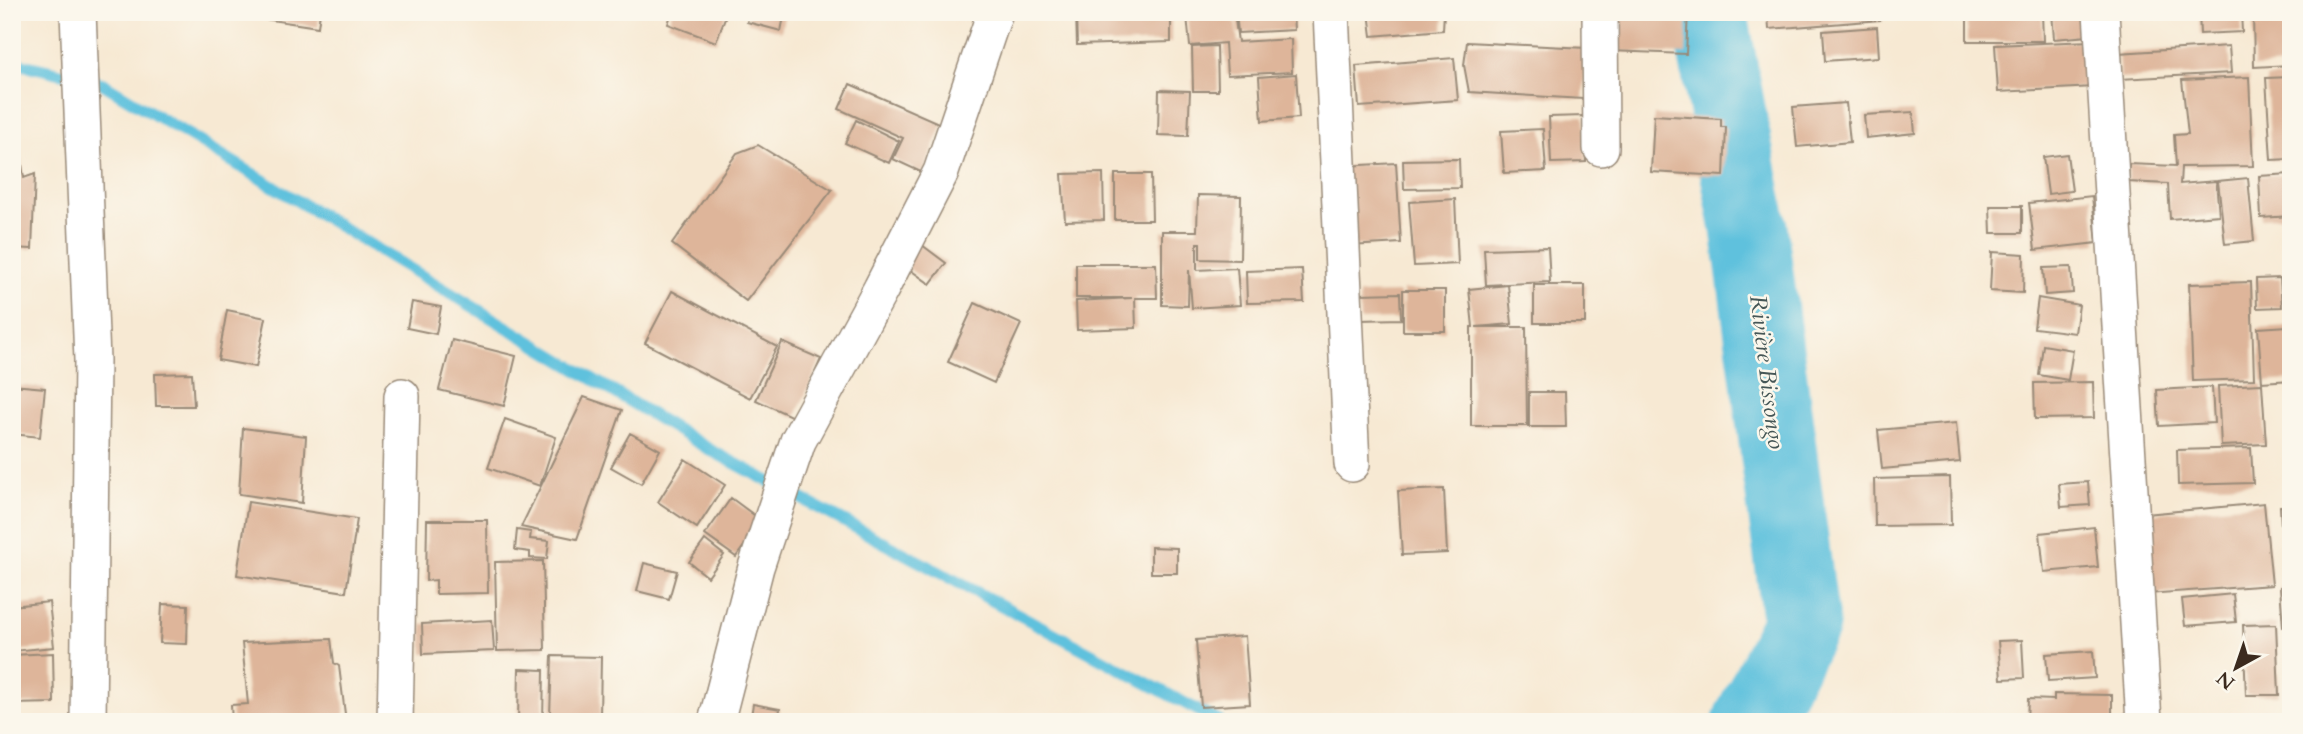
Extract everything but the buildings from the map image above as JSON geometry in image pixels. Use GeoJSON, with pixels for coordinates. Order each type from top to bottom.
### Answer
{"type":"FeatureCollection","features":[{"type":"Feature","properties":{"kind":"street"},"geometry":{"type":"LineString","coordinates":[[78,12],[92,360],[88,722]]}},
{"type":"Feature","properties":{"kind":"street"},"geometry":{"type":"LineString","coordinates":[[716,722],[756,567],[799,441],[941,172],[995,12]]}},
{"type":"Feature","properties":{"kind":"street"},"geometry":{"type":"LineString","coordinates":[[1331,12],[1352,464]]}},
{"type":"Feature","properties":{"kind":"street"},"geometry":{"type":"LineString","coordinates":[[1600,12],[1601,148]]}},
{"type":"Feature","properties":{"kind":"street"},"geometry":{"type":"LineString","coordinates":[[2101,12],[2144,722]]}},
{"type":"Feature","properties":{"kind":"street"},"geometry":{"type":"LineString","coordinates":[[395,722],[402,396]]}},
{"type":"Feature","properties":{"kind":"waterway","name":"Rivière Bissongo"},"geometry":{"type":"LineString","coordinates":[[1709,12],[1749,228],[1801,623],[1751,722]]}},
{"type":"Feature","properties":{"kind":"waterway"},"geometry":{"type":"LineString","coordinates":[[12,62],[102,83],[712,451],[1220,722]]}}]}
